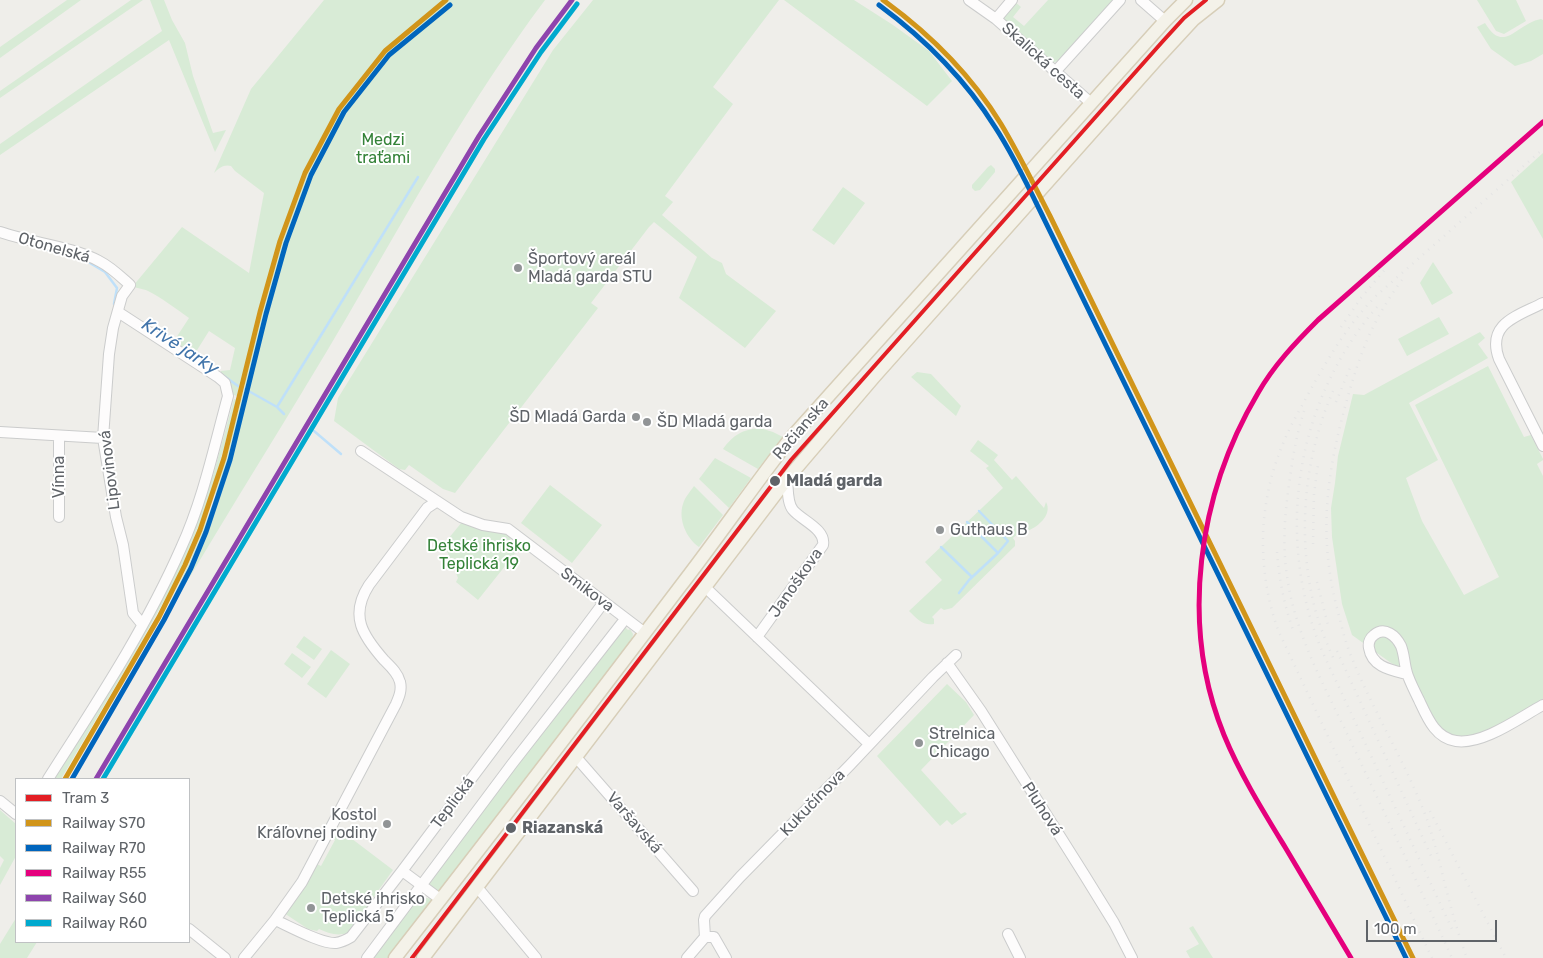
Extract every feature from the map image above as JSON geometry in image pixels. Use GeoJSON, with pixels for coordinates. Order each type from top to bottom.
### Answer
{"type":"FeatureCollection","features":[{"type":"Feature","properties":{"kind":"main road","name":"Račianska"},"geometry":{"type":"LineString","coordinates":[[395,958],[645,633],[790,439],[1165,21],[1186,0]]}},
{"type":"Feature","properties":{"kind":"main road","name":"Račianska"},"geometry":{"type":"LineString","coordinates":[[422,958],[787,479],[863,390],[1157,59],[1194,20],[1218,0]]}},
{"type":"Feature","properties":{"kind":"street","name":"Skalická cesta"},"geometry":{"type":"LineString","coordinates":[[968,0],[996,18],[1091,104]]}},
{"type":"Feature","properties":{"kind":"street","name":"Skalická cesta"},"geometry":{"type":"LineString","coordinates":[[996,18],[1012,0]]}},
{"type":"Feature","properties":{"kind":"street"},"geometry":{"type":"LineString","coordinates":[[1055,72],[1120,0]]}},
{"type":"Feature","properties":{"kind":"street"},"geometry":{"type":"LineString","coordinates":[[1140,0],[1165,21]]}},
{"type":"Feature","properties":{"kind":"street","name":"Otonelská"},"geometry":{"type":"LineString","coordinates":[[0,232],[84,254],[101,262],[130,285]]}},
{"type":"Feature","properties":{"kind":"street","name":"Lipovinová"},"geometry":{"type":"LineString","coordinates":[[130,285],[122,296],[113,328],[109,354],[104,438],[133,613],[142,624]]}},
{"type":"Feature","properties":{"kind":"street"},"geometry":{"type":"LineString","coordinates":[[1543,303],[1502,325],[1496,345],[1499,359],[1543,446]]}},
{"type":"Feature","properties":{"kind":"street"},"geometry":{"type":"LineString","coordinates":[[49,778],[106,687],[164,583],[189,529],[200,499],[228,396],[225,383],[218,377],[118,312]]}},
{"type":"Feature","properties":{"kind":"street","name":"Vínna"},"geometry":{"type":"LineString","coordinates":[[0,432],[104,438]]}},
{"type":"Feature","properties":{"kind":"street","name":"Vínna"},"geometry":{"type":"LineString","coordinates":[[59,436],[59,517]]}},
{"type":"Feature","properties":{"kind":"street","name":"Smikova"},"geometry":{"type":"LineString","coordinates":[[361,451],[461,517],[483,525],[508,529],[645,633]]}},
{"type":"Feature","properties":{"kind":"street","name":"Janoškova"},"geometry":{"type":"LineString","coordinates":[[757,637],[824,541],[817,529],[792,509],[789,501],[787,479]]}},
{"type":"Feature","properties":{"kind":"street"},"geometry":{"type":"LineString","coordinates":[[244,958],[275,920],[306,874],[396,704],[400,692],[400,680],[394,670],[367,641],[360,626],[361,599],[369,585],[427,508],[436,502]]}},
{"type":"Feature","properties":{"kind":"street"},"geometry":{"type":"LineString","coordinates":[[704,587],[869,744]]}},
{"type":"Feature","properties":{"kind":"street","name":"Teplická"},"geometry":{"type":"LineString","coordinates":[[275,920],[325,941],[334,943],[351,937],[604,602]]}},
{"type":"Feature","properties":{"kind":"street"},"geometry":{"type":"LineString","coordinates":[[367,958],[512,764],[622,623]]}},
{"type":"Feature","properties":{"kind":"street"},"geometry":{"type":"LineString","coordinates":[[1407,674],[1380,666],[1372,658],[1368,644],[1375,634],[1382,631],[1391,633],[1396,639],[1405,660],[1407,674],[1430,722],[1445,738],[1455,741],[1484,737],[1543,705]]}},
{"type":"Feature","properties":{"kind":"street","name":"Kukučínova"},"geometry":{"type":"LineString","coordinates":[[705,936],[705,916],[740,877],[956,655]]}},
{"type":"Feature","properties":{"kind":"street","name":"Pluhová"},"geometry":{"type":"LineString","coordinates":[[947,663],[1086,876],[1114,922],[1132,958]]}},
{"type":"Feature","properties":{"kind":"street","name":"Varšavská"},"geometry":{"type":"LineString","coordinates":[[575,756],[693,891]]}},
{"type":"Feature","properties":{"kind":"street"},"geometry":{"type":"LineString","coordinates":[[0,801],[15,813]]}},
{"type":"Feature","properties":{"kind":"street"},"geometry":{"type":"LineString","coordinates":[[405,873],[436,896]]}},
{"type":"Feature","properties":{"kind":"street"},"geometry":{"type":"LineString","coordinates":[[477,887],[536,958]]}},
{"type":"Feature","properties":{"kind":"street"},"geometry":{"type":"LineString","coordinates":[[190,930],[225,958]]}},
{"type":"Feature","properties":{"kind":"street"},"geometry":{"type":"LineString","coordinates":[[1008,934],[1020,958]]}},
{"type":"Feature","properties":{"kind":"street"},"geometry":{"type":"LineString","coordinates":[[687,958],[705,936],[714,936],[726,958]]}},
{"type":"Feature","properties":{"kind":"green space"},"geometry":{"type":"Polygon","coordinates":[[[67,0],[81,0],[0,58],[0,47],[67,0]]]}},
{"type":"Feature","properties":{"kind":"green space"},"geometry":{"type":"Polygon","coordinates":[[[131,0],[143,0],[0,98],[0,91],[131,0]]]}},
{"type":"Feature","properties":{"kind":"green space"},"geometry":{"type":"Polygon","coordinates":[[[150,0],[164,0],[172,20],[185,43],[193,76],[213,133],[226,130],[215,152],[169,40],[0,155],[0,144],[162,31],[150,0]]]}},
{"type":"Feature","properties":{"kind":"green space","name":"Medzi traťami"},"geometry":{"type":"Polygon","coordinates":[[[324,0],[545,0],[466,116],[326,353],[174,604],[170,603],[189,563],[214,501],[245,385],[240,383],[237,396],[231,394],[221,377],[221,371],[230,370],[235,348],[209,331],[194,355],[174,341],[189,318],[146,290],[133,286],[182,227],[249,273],[264,193],[231,166],[222,167],[214,173],[251,89],[324,0]]]}},
{"type":"Feature","properties":{"kind":"green space","name":"Športový areál Mladá garda STU"},"geometry":{"type":"Polygon","coordinates":[[[593,0],[779,0],[713,87],[733,104],[665,196],[673,202],[662,215],[712,258],[722,263],[726,274],[776,311],[745,348],[679,298],[697,257],[654,222],[591,303],[598,308],[455,493],[443,489],[409,465],[405,470],[399,469],[334,421],[338,398],[553,50],[593,0]]]}},
{"type":"Feature","properties":{"kind":"green space"},"geometry":{"type":"Polygon","coordinates":[[[784,0],[854,0],[929,51],[952,81],[927,106],[784,0]]]}},
{"type":"Feature","properties":{"kind":"green space"},"geometry":{"type":"Polygon","coordinates":[[[1048,0],[1115,0],[1060,60],[1052,63],[1003,19],[1003,15],[1014,1],[1021,7],[1013,17],[1024,26],[1048,0]]]}},
{"type":"Feature","properties":{"kind":"green space"},"geometry":{"type":"Polygon","coordinates":[[[1477,0],[1516,0],[1526,21],[1504,34],[1496,31],[1477,0]]]}},
{"type":"Feature","properties":{"kind":"green space"},"geometry":{"type":"Polygon","coordinates":[[[1541,19],[1543,20],[1543,54],[1531,61],[1515,66],[1491,49],[1477,27],[1485,23],[1492,32],[1498,36],[1505,37],[1541,19]]]}},
{"type":"Feature","properties":{"kind":"green space"},"geometry":{"type":"Polygon","coordinates":[[[1543,153],[1543,239],[1511,182],[1543,153]]]}},
{"type":"Feature","properties":{"kind":"green space"},"geometry":{"type":"Polygon","coordinates":[[[991,165],[995,172],[980,190],[975,191],[972,185],[991,165]]]}},
{"type":"Feature","properties":{"kind":"green space"},"geometry":{"type":"Polygon","coordinates":[[[843,187],[865,203],[834,245],[812,230],[843,187]]]}},
{"type":"Feature","properties":{"kind":"green space"},"geometry":{"type":"Polygon","coordinates":[[[1433,262],[1453,293],[1432,305],[1420,283],[1433,262]]]}},
{"type":"Feature","properties":{"kind":"green space"},"geometry":{"type":"Polygon","coordinates":[[[1439,317],[1449,334],[1407,356],[1398,339],[1439,317]]]}},
{"type":"Feature","properties":{"kind":"green space"},"geometry":{"type":"Polygon","coordinates":[[[1480,332],[1485,338],[1478,344],[1488,358],[1409,403],[1438,460],[1406,478],[1422,521],[1464,595],[1499,577],[1415,405],[1488,366],[1524,437],[1531,435],[1543,459],[1537,464],[1543,476],[1543,702],[1477,736],[1455,737],[1438,727],[1413,674],[1391,663],[1352,635],[1342,604],[1332,537],[1331,508],[1338,456],[1353,394],[1364,395],[1480,332]]]}},
{"type":"Feature","properties":{"kind":"green space"},"geometry":{"type":"Polygon","coordinates":[[[917,372],[931,374],[961,406],[956,416],[911,377],[917,372]]]}},
{"type":"Feature","properties":{"kind":"green space"},"geometry":{"type":"Polygon","coordinates":[[[234,399],[237,400],[215,480],[204,513],[178,576],[62,778],[53,778],[141,632],[209,474],[213,476],[234,399]]]}},
{"type":"Feature","properties":{"kind":"green space"},"geometry":{"type":"Polygon","coordinates":[[[760,428],[783,437],[758,469],[723,449],[739,434],[760,428]]]}},
{"type":"Feature","properties":{"kind":"green space"},"geometry":{"type":"Polygon","coordinates":[[[978,440],[998,455],[994,460],[1012,480],[1016,476],[1044,508],[1046,502],[1048,507],[1046,516],[1039,524],[1025,532],[1022,530],[1013,538],[1015,546],[952,608],[944,610],[941,608],[932,617],[934,624],[923,623],[909,611],[942,580],[925,562],[1003,488],[986,468],[989,466],[970,451],[978,440]]]}},
{"type":"Feature","properties":{"kind":"green space"},"geometry":{"type":"Polygon","coordinates":[[[715,458],[751,478],[729,508],[699,479],[715,458]]]}},
{"type":"Feature","properties":{"kind":"green space"},"geometry":{"type":"Polygon","coordinates":[[[550,485],[602,525],[572,563],[521,523],[550,485]]]}},
{"type":"Feature","properties":{"kind":"green space"},"geometry":{"type":"Polygon","coordinates":[[[694,486],[723,515],[699,547],[690,539],[682,522],[684,501],[694,486]]]}},
{"type":"Feature","properties":{"kind":"green space","name":"Detské ihrisko Teplická 19"},"geometry":{"type":"Polygon","coordinates":[[[462,522],[507,534],[512,537],[507,543],[517,551],[478,600],[456,582],[458,578],[444,544],[462,522]]]}},
{"type":"Feature","properties":{"kind":"green space"},"geometry":{"type":"Polygon","coordinates":[[[623,625],[628,630],[630,629],[633,634],[632,640],[438,894],[429,886],[429,882],[623,625]]]}},
{"type":"Feature","properties":{"kind":"green space"},"geometry":{"type":"Polygon","coordinates":[[[304,636],[322,649],[314,660],[296,647],[304,636]]]}},
{"type":"Feature","properties":{"kind":"green space"},"geometry":{"type":"Polygon","coordinates":[[[331,650],[350,664],[326,698],[307,684],[331,650]]]}},
{"type":"Feature","properties":{"kind":"green space"},"geometry":{"type":"Polygon","coordinates":[[[292,653],[311,667],[302,678],[284,664],[292,653]]]}},
{"type":"Feature","properties":{"kind":"green space","name":"Strelnica Chicago"},"geometry":{"type":"Polygon","coordinates":[[[947,684],[966,702],[974,715],[921,770],[961,814],[965,812],[967,814],[952,825],[947,820],[940,826],[877,756],[947,684]]]}},
{"type":"Feature","properties":{"kind":"green space"},"geometry":{"type":"Polygon","coordinates":[[[0,810],[15,823],[15,858],[0,885],[0,868],[4,860],[0,856],[0,810]]]}},
{"type":"Feature","properties":{"kind":"green space"},"geometry":{"type":"Polygon","coordinates":[[[335,826],[393,870],[348,933],[340,934],[319,929],[317,931],[308,929],[284,913],[307,883],[315,863],[321,866],[335,840],[329,836],[335,826]]]}},
{"type":"Feature","properties":{"kind":"green space"},"geometry":{"type":"Polygon","coordinates":[[[417,897],[435,899],[390,958],[370,958],[417,897]]]}},
{"type":"Feature","properties":{"kind":"green space"},"geometry":{"type":"Polygon","coordinates":[[[15,920],[15,943],[36,943],[27,958],[0,958],[0,944],[15,920]]]}},
{"type":"Feature","properties":{"kind":"green space"},"geometry":{"type":"Polygon","coordinates":[[[1193,926],[1213,958],[1190,958],[1186,951],[1199,944],[1189,928],[1193,926]]]}},
{"type":"Feature","properties":{"kind":"waterway"},"geometry":{"type":"LineString","coordinates":[[284,414],[277,407],[418,177]]}},
{"type":"Feature","properties":{"kind":"waterway","name":"Krivé jarky"},"geometry":{"type":"LineString","coordinates":[[44,249],[68,255]]}},
{"type":"Feature","properties":{"kind":"waterway","name":"Krivé jarky"},"geometry":{"type":"LineString","coordinates":[[85,260],[105,272],[117,288],[114,304]]}},
{"type":"Feature","properties":{"kind":"waterway","name":"Krivé jarky"},"geometry":{"type":"LineString","coordinates":[[224,376],[238,386]]}},
{"type":"Feature","properties":{"kind":"waterway"},"geometry":{"type":"LineString","coordinates":[[245,389],[277,407]]}},
{"type":"Feature","properties":{"kind":"waterway"},"geometry":{"type":"LineString","coordinates":[[314,431],[341,454]]}},
{"type":"Feature","properties":{"kind":"waterway"},"geometry":{"type":"LineString","coordinates":[[959,593],[969,580],[1008,541],[979,511]]}},
{"type":"Feature","properties":{"kind":"waterway"},"geometry":{"type":"LineString","coordinates":[[967,522],[998,553]]}},
{"type":"Feature","properties":{"kind":"waterway"},"geometry":{"type":"LineString","coordinates":[[941,547],[972,577]]}},
{"type":"Feature","properties":{"kind":"railway"},"geometry":{"type":"LineString","coordinates":[[1432,958],[1278,630],[1271,606],[1263,558],[1265,510],[1276,462],[1291,426],[1325,364],[1358,317],[1377,295],[1543,149]]}},
{"type":"Feature","properties":{"kind":"railway"},"geometry":{"type":"LineString","coordinates":[[1341,327],[1361,298],[1387,267]]}},
{"type":"Feature","properties":{"kind":"railway"},"geometry":{"type":"LineString","coordinates":[[1402,280],[1374,324],[1356,369],[1346,403],[1329,482],[1326,532],[1328,558],[1332,585],[1348,648],[1365,689],[1405,769],[1425,815],[1467,958]]}},
{"type":"Feature","properties":{"kind":"railway"},"geometry":{"type":"LineString","coordinates":[[1377,307],[1349,344],[1327,384],[1311,427],[1301,471],[1297,516],[1299,562],[1307,607],[1322,651],[1452,929]]}},
{"type":"Feature","properties":{"kind":"railway"},"geometry":{"type":"LineString","coordinates":[[1336,402],[1350,368]]}},
{"type":"Feature","properties":{"kind":"railway"},"geometry":{"type":"LineString","coordinates":[[1333,391],[1315,443],[1306,496],[1305,524],[1306,551],[1314,605],[1335,662]]}},
{"type":"Feature","properties":{"kind":"railway"},"geometry":{"type":"LineString","coordinates":[[1304,411],[1294,452],[1288,490],[1284,539],[1291,598],[1304,640],[1322,682],[1452,958]]}},
{"type":"Feature","properties":{"kind":"railway"},"geometry":{"type":"LineString","coordinates":[[1313,544],[1314,494],[1318,465]]}},
{"type":"Feature","properties":{"kind":"railway"},"geometry":{"type":"LineString","coordinates":[[1277,552],[1282,591],[1293,630]]}},
{"type":"Feature","properties":{"kind":"railway"},"geometry":{"type":"LineString","coordinates":[[1317,582],[1328,625]]}},
{"type":"Feature","properties":{"kind":"railway"},"geometry":{"type":"LineString","coordinates":[[1337,651],[1433,860]]}},
{"type":"Feature","properties":{"kind":"railway"},"geometry":{"type":"LineString","coordinates":[[1430,811],[1506,958]]}},
{"type":"Feature","properties":{"kind":"tram line","name":"3"},"geometry":{"type":"LineString","coordinates":[[412,958],[791,460],[1163,41],[1184,18],[1206,0]]}},
{"type":"Feature","properties":{"kind":"rail line","name":"S70"},"geometry":{"type":"LineString","coordinates":[[66,778],[159,617],[200,530],[224,458],[260,312],[280,241],[305,173],[339,109],[385,51],[446,0]]}},
{"type":"Feature","properties":{"kind":"rail line","name":"S60"},"geometry":{"type":"LineString","coordinates":[[97,778],[479,136],[536,48],[572,0]]}},
{"type":"Feature","properties":{"kind":"rail line","name":"S70"},"geometry":{"type":"LineString","coordinates":[[883,0],[933,41],[963,72],[989,106],[1014,147],[1050,216],[1413,958]]}},
{"type":"Feature","properties":{"kind":"rail line","name":"R60"},"geometry":{"type":"LineString","coordinates":[[104,778],[484,139],[541,52],[577,4]]}},
{"type":"Feature","properties":{"kind":"rail line","name":"R70"},"geometry":{"type":"LineString","coordinates":[[73,778],[164,620],[191,568],[206,532],[230,460],[266,314],[286,243],[311,175],[344,112],[389,55],[450,5]]}},
{"type":"Feature","properties":{"kind":"rail line","name":"R70"},"geometry":{"type":"LineString","coordinates":[[879,5],[928,46],[971,92],[1015,161],[1406,958]]}},
{"type":"Feature","properties":{"kind":"rail line","name":"R55"},"geometry":{"type":"LineString","coordinates":[[1351,958],[1260,806],[1230,750],[1210,693],[1202,649],[1199,605],[1202,560],[1209,516],[1221,473],[1237,432],[1264,383],[1286,354],[1318,320],[1543,122]]}},
{"type":"Feature","properties":{"kind":"place","name":"Športový areál Mladá garda STU"},"geometry":{"type":"Point","coordinates":[518,268]}},
{"type":"Feature","properties":{"kind":"place","name":"ŠD Mladá Garda"},"geometry":{"type":"Point","coordinates":[636,417]}},
{"type":"Feature","properties":{"kind":"place","name":"ŠD Mladá garda"},"geometry":{"type":"Point","coordinates":[647,422]}},
{"type":"Feature","properties":{"kind":"place","name":"Mladá garda"},"geometry":{"type":"Point","coordinates":[775,481]}},
{"type":"Feature","properties":{"kind":"place","name":"Guthaus B"},"geometry":{"type":"Point","coordinates":[940,530]}},
{"type":"Feature","properties":{"kind":"place","name":"Strelnica Chicago"},"geometry":{"type":"Point","coordinates":[919,743]}},
{"type":"Feature","properties":{"kind":"place","name":"Kostol Kráľovnej rodiny"},"geometry":{"type":"Point","coordinates":[387,824]}},
{"type":"Feature","properties":{"kind":"place","name":"Riazanská"},"geometry":{"type":"Point","coordinates":[511,828]}},
{"type":"Feature","properties":{"kind":"place","name":"Detské ihrisko Teplická 5"},"geometry":{"type":"Point","coordinates":[311,908]}}]}
